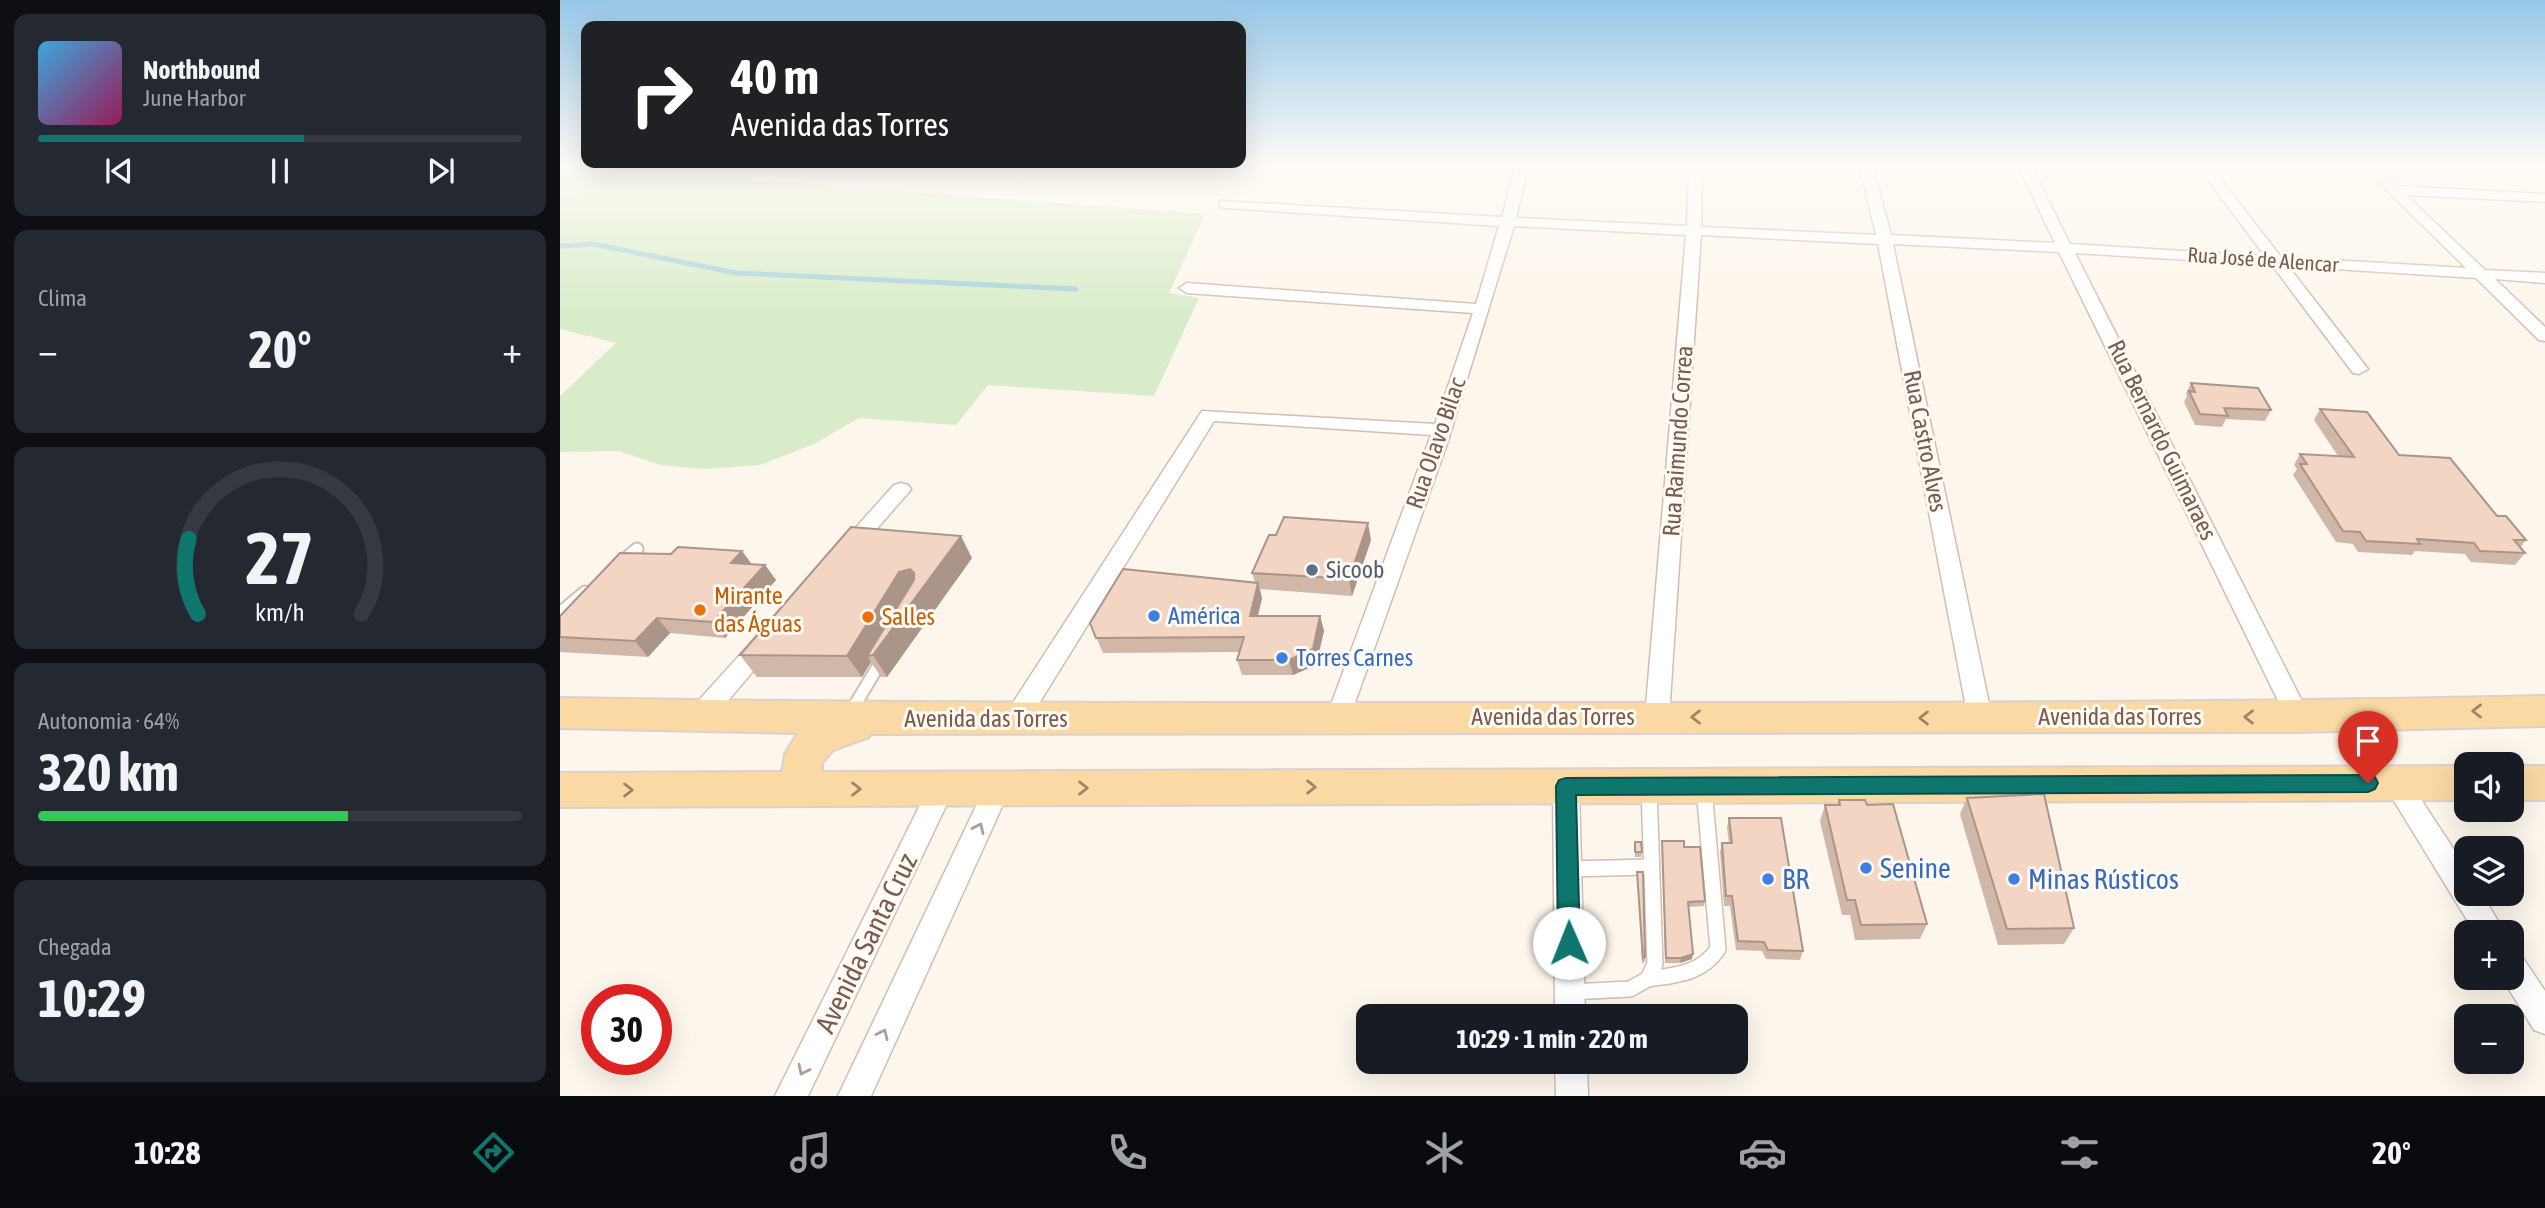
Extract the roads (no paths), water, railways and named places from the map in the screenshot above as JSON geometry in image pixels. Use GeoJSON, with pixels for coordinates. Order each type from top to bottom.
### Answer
{"type":"FeatureCollection","features":[{"type":"Feature","properties":{"kind":"main road","name":"Avenida das Torres"},"geometry":{"type":"LineString","coordinates":[[560,713],[847,719],[1016,719],[1980,718],[2545,711]]}},
{"type":"Feature","properties":{"kind":"main road"},"geometry":{"type":"LineString","coordinates":[[807,789],[800,775],[801,758],[813,743],[841,730],[892,719]]}},
{"type":"Feature","properties":{"kind":"main road"},"geometry":{"type":"LineString","coordinates":[[560,790],[2454,783]]}},
{"type":"Feature","properties":{"kind":"main road"},"geometry":{"type":"LineString","coordinates":[[2524,783],[2545,783]]}},
{"type":"Feature","properties":{"kind":"street","name":"Rua José de Alencar"},"geometry":{"type":"LineString","coordinates":[[1401,215],[2067,248],[2545,278]]}},
{"type":"Feature","properties":{"kind":"street","name":"Rua Olavo Bilac"},"geometry":{"type":"LineString","coordinates":[[1338,718],[1442,430],[1511,215]]}},
{"type":"Feature","properties":{"kind":"street","name":"Rua Raimundo Correa"},"geometry":{"type":"LineString","coordinates":[[1657,717],[1695,215]]}},
{"type":"Feature","properties":{"kind":"street","name":"Rua Castro Alves"},"geometry":{"type":"LineString","coordinates":[[1878,215],[1980,718]]}},
{"type":"Feature","properties":{"kind":"street","name":"Rua Bernardo Guimaraes"},"geometry":{"type":"LineString","coordinates":[[2050,215],[2298,716]]}},
{"type":"Feature","properties":{"kind":"street"},"geometry":{"type":"LineString","coordinates":[[2241,215],[2360,369]]}},
{"type":"Feature","properties":{"kind":"street"},"geometry":{"type":"LineString","coordinates":[[2418,215],[2545,336]]}},
{"type":"Feature","properties":{"kind":"street"},"geometry":{"type":"LineString","coordinates":[[1187,288],[1481,309]]}},
{"type":"Feature","properties":{"kind":"street"},"geometry":{"type":"LineString","coordinates":[[1016,719],[1208,415],[1442,430]]}},
{"type":"Feature","properties":{"kind":"street"},"geometry":{"type":"LineString","coordinates":[[836,561],[901,489]]}},
{"type":"Feature","properties":{"kind":"street"},"geometry":{"type":"LineString","coordinates":[[699,717],[782,624]]}},
{"type":"Feature","properties":{"kind":"street"},"geometry":{"type":"LineString","coordinates":[[2396,783],[2454,875]]}},
{"type":"Feature","properties":{"kind":"street"},"geometry":{"type":"LineString","coordinates":[[1566,786],[1570,1004]]}},
{"type":"Feature","properties":{"kind":"street","name":"Avenida Santa Cruz"},"geometry":{"type":"LineString","coordinates":[[791,1096],[941,789]]}},
{"type":"Feature","properties":{"kind":"street","name":"Avenida Santa Cruz"},"geometry":{"type":"LineString","coordinates":[[854,1096],[997,789]]}},
{"type":"Feature","properties":{"kind":"street"},"geometry":{"type":"LineString","coordinates":[[2524,986],[2545,1019]]}},
{"type":"Feature","properties":{"kind":"street"},"geometry":{"type":"LineString","coordinates":[[1571,1074],[1572,1096]]}},
{"type":"Feature","properties":{"kind":"lane"},"geometry":{"type":"LineString","coordinates":[[608,573],[638,549]]}},
{"type":"Feature","properties":{"kind":"lane"},"geometry":{"type":"LineString","coordinates":[[560,613],[599,581]]}},
{"type":"Feature","properties":{"kind":"lane"},"geometry":{"type":"LineString","coordinates":[[847,719],[892,643]]}},
{"type":"Feature","properties":{"kind":"lane"},"geometry":{"type":"LineString","coordinates":[[1648,786],[1655,964],[1648,979]]}},
{"type":"Feature","properties":{"kind":"lane"},"geometry":{"type":"LineString","coordinates":[[1570,1004],[1630,989],[1648,979],[1697,971],[1711,961],[1718,949],[1704,786]]}},
{"type":"Feature","properties":{"kind":"lane"},"geometry":{"type":"LineString","coordinates":[[1567,869],[1651,867]]}},
{"type":"Feature","properties":{"kind":"waterway"},"geometry":{"type":"LineString","coordinates":[[560,246],[593,244],[736,273],[1076,289]]}},
{"type":"Feature","properties":{"kind":"place","name":"Sicoob"},"geometry":{"type":"Point","coordinates":[1312,570]}},
{"type":"Feature","properties":{"kind":"place","name":"Mirante das Águas"},"geometry":{"type":"Point","coordinates":[700,610]}},
{"type":"Feature","properties":{"kind":"place","name":"América"},"geometry":{"type":"Point","coordinates":[1154,616]}},
{"type":"Feature","properties":{"kind":"place","name":"Salles"},"geometry":{"type":"Point","coordinates":[868,617]}},
{"type":"Feature","properties":{"kind":"place","name":"Torres Carnes"},"geometry":{"type":"Point","coordinates":[1282,658]}},
{"type":"Feature","properties":{"kind":"place","name":"Senine"},"geometry":{"type":"Point","coordinates":[1866,868]}},
{"type":"Feature","properties":{"kind":"place","name":"BR"},"geometry":{"type":"Point","coordinates":[1768,879]}},
{"type":"Feature","properties":{"kind":"place","name":"Minas Rústicos"},"geometry":{"type":"Point","coordinates":[2014,879]}}]}
